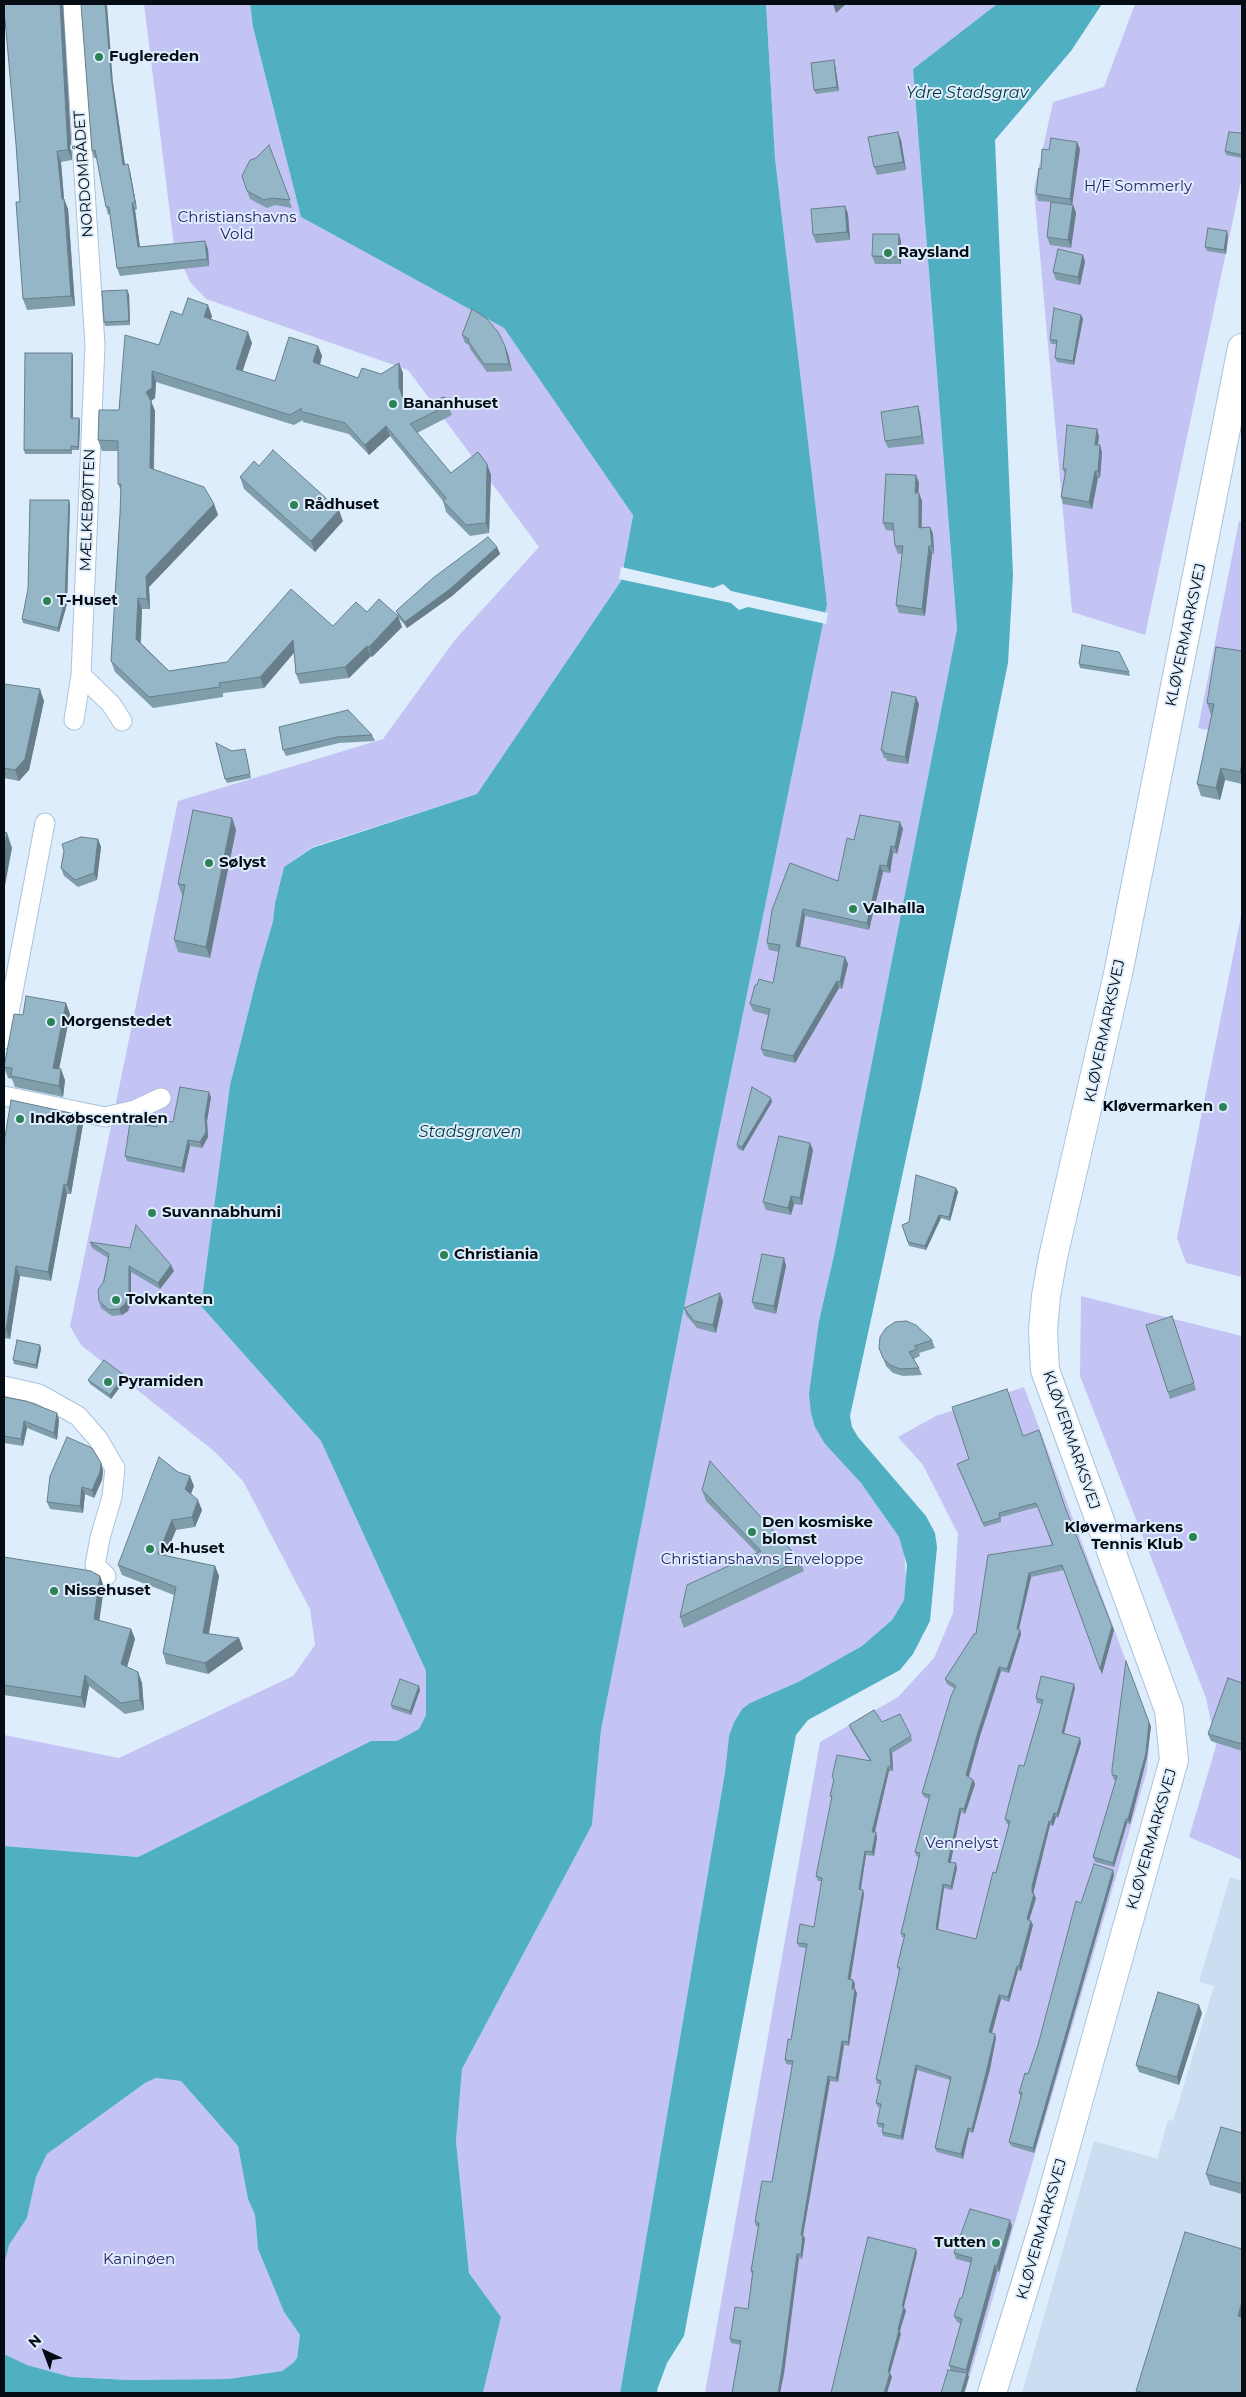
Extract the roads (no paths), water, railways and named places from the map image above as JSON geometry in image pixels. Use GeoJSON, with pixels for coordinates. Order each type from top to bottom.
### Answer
{"type":"FeatureCollection","features":[{"type":"Feature","properties":{"kind":"street","name":"NORDOMRÅDET"},"geometry":{"type":"LineString","coordinates":[[73,4],[95,345]]}},
{"type":"Feature","properties":{"kind":"street","name":"MÆLKEBØTTEN"},"geometry":{"type":"LineString","coordinates":[[74,720],[81,675],[95,345]]}},
{"type":"Feature","properties":{"kind":"street","name":"KLØVERMARKSVEJ"},"geometry":{"type":"LineString","coordinates":[[992,2393],[1043,2226],[1174,1760],[1170,1710],[1045,1370],[1042,1330],[1053,1257],[1118,974],[1242,348]]}},
{"type":"Feature","properties":{"kind":"street"},"geometry":{"type":"LineString","coordinates":[[81,675],[111,704],[122,721]]}},
{"type":"Feature","properties":{"kind":"street"},"geometry":{"type":"LineString","coordinates":[[4,1039],[8,1005],[45,823]]}},
{"type":"Feature","properties":{"kind":"street"},"geometry":{"type":"LineString","coordinates":[[4,1096],[106,1117],[135,1110],[161,1098]]}},
{"type":"Feature","properties":{"kind":"street"},"geometry":{"type":"LineString","coordinates":[[4,1386],[39,1394],[78,1416],[98,1439],[115,1468],[112,1496],[100,1538],[95,1565],[106,1576]]}},
{"type":"Feature","properties":{"kind":"water","name":"Stadsgraven"},"geometry":{"type":"Polygon","coordinates":[[[250,4],[766,4],[775,158],[827,604],[715,1150],[601,1730],[592,1825],[462,2069],[456,2141],[469,2273],[501,2317],[483,2393],[4,2393],[4,2354],[27,2365],[71,2377],[129,2380],[228,2379],[282,2371],[297,2358],[300,2335],[284,2312],[258,2249],[255,2215],[248,2199],[238,2146],[181,2081],[156,2078],[145,2083],[47,2154],[36,2177],[27,2218],[9,2245],[4,2265],[4,1846],[138,1857],[371,1741],[397,1741],[419,1729],[426,1715],[426,1671],[321,1441],[201,1306],[230,1085],[273,921],[275,903],[284,867],[312,848],[477,794],[621,581],[633,515],[504,328],[301,217],[253,27],[250,4]]]}},
{"type":"Feature","properties":{"kind":"water","name":"Ydre Stadsgrav"},"geometry":{"type":"Polygon","coordinates":[[[997,4],[1102,4],[1071,51],[995,140],[1013,575],[1008,663],[921,1089],[850,1416],[852,1427],[858,1437],[926,1516],[935,1533],[937,1547],[930,1621],[913,1654],[900,1670],[808,1720],[796,1735],[684,2336],[667,2363],[657,2390],[658,2393],[620,2393],[725,1772],[729,1736],[734,1722],[742,1709],[750,1703],[798,1682],[862,1646],[892,1620],[904,1600],[907,1565],[899,1537],[861,1483],[825,1444],[815,1427],[809,1394],[819,1321],[834,1255],[957,629],[913,69],[997,4]]]}},
{"type":"Feature","properties":{"kind":"place","name":"Fuglereden"},"geometry":{"type":"Point","coordinates":[99,57]}},
{"type":"Feature","properties":{"kind":"place","name":"Raysland"},"geometry":{"type":"Point","coordinates":[888,253]}},
{"type":"Feature","properties":{"kind":"place","name":"Bananhuset"},"geometry":{"type":"Point","coordinates":[393,404]}},
{"type":"Feature","properties":{"kind":"place","name":"Rådhuset"},"geometry":{"type":"Point","coordinates":[294,505]}},
{"type":"Feature","properties":{"kind":"place","name":"T-Huset"},"geometry":{"type":"Point","coordinates":[47,601]}},
{"type":"Feature","properties":{"kind":"place","name":"Sølyst"},"geometry":{"type":"Point","coordinates":[209,863]}},
{"type":"Feature","properties":{"kind":"place","name":"Valhalla"},"geometry":{"type":"Point","coordinates":[853,909]}},
{"type":"Feature","properties":{"kind":"place","name":"Morgenstedet"},"geometry":{"type":"Point","coordinates":[51,1022]}},
{"type":"Feature","properties":{"kind":"place","name":"Kløvermarken"},"geometry":{"type":"Point","coordinates":[1223,1107]}},
{"type":"Feature","properties":{"kind":"place","name":"Indkøbscentralen"},"geometry":{"type":"Point","coordinates":[20,1119]}},
{"type":"Feature","properties":{"kind":"place","name":"Suvannabhumi"},"geometry":{"type":"Point","coordinates":[152,1213]}},
{"type":"Feature","properties":{"kind":"place","name":"Christiania"},"geometry":{"type":"Point","coordinates":[444,1255]}},
{"type":"Feature","properties":{"kind":"place","name":"Tolvkanten"},"geometry":{"type":"Point","coordinates":[116,1300]}},
{"type":"Feature","properties":{"kind":"place","name":"Pyramiden"},"geometry":{"type":"Point","coordinates":[108,1382]}},
{"type":"Feature","properties":{"kind":"place","name":"Den kosmiske blomst"},"geometry":{"type":"Point","coordinates":[752,1532]}},
{"type":"Feature","properties":{"kind":"place","name":"Kløvermarkens Tennis Klub"},"geometry":{"type":"Point","coordinates":[1193,1537]}},
{"type":"Feature","properties":{"kind":"place","name":"M-huset"},"geometry":{"type":"Point","coordinates":[150,1549]}},
{"type":"Feature","properties":{"kind":"place","name":"Nissehuset"},"geometry":{"type":"Point","coordinates":[54,1591]}},
{"type":"Feature","properties":{"kind":"place","name":"Tutten"},"geometry":{"type":"Point","coordinates":[996,2243]}},
{"type":"Feature","properties":{"kind":"park label","name":"H/F Sommerly"},"geometry":{"type":"Point","coordinates":[1138,187]}},
{"type":"Feature","properties":{"kind":"park label","name":"Christianshavns Vold"},"geometry":{"type":"Point","coordinates":[237,226]}},
{"type":"Feature","properties":{"kind":"park label","name":"Christianshavns Enveloppe"},"geometry":{"type":"Point","coordinates":[762,1560]}},
{"type":"Feature","properties":{"kind":"park label","name":"Vennelyst"},"geometry":{"type":"Point","coordinates":[962,1844]}},
{"type":"Feature","properties":{"kind":"park label","name":"Kaninøen"},"geometry":{"type":"Point","coordinates":[139,2260]}}]}
